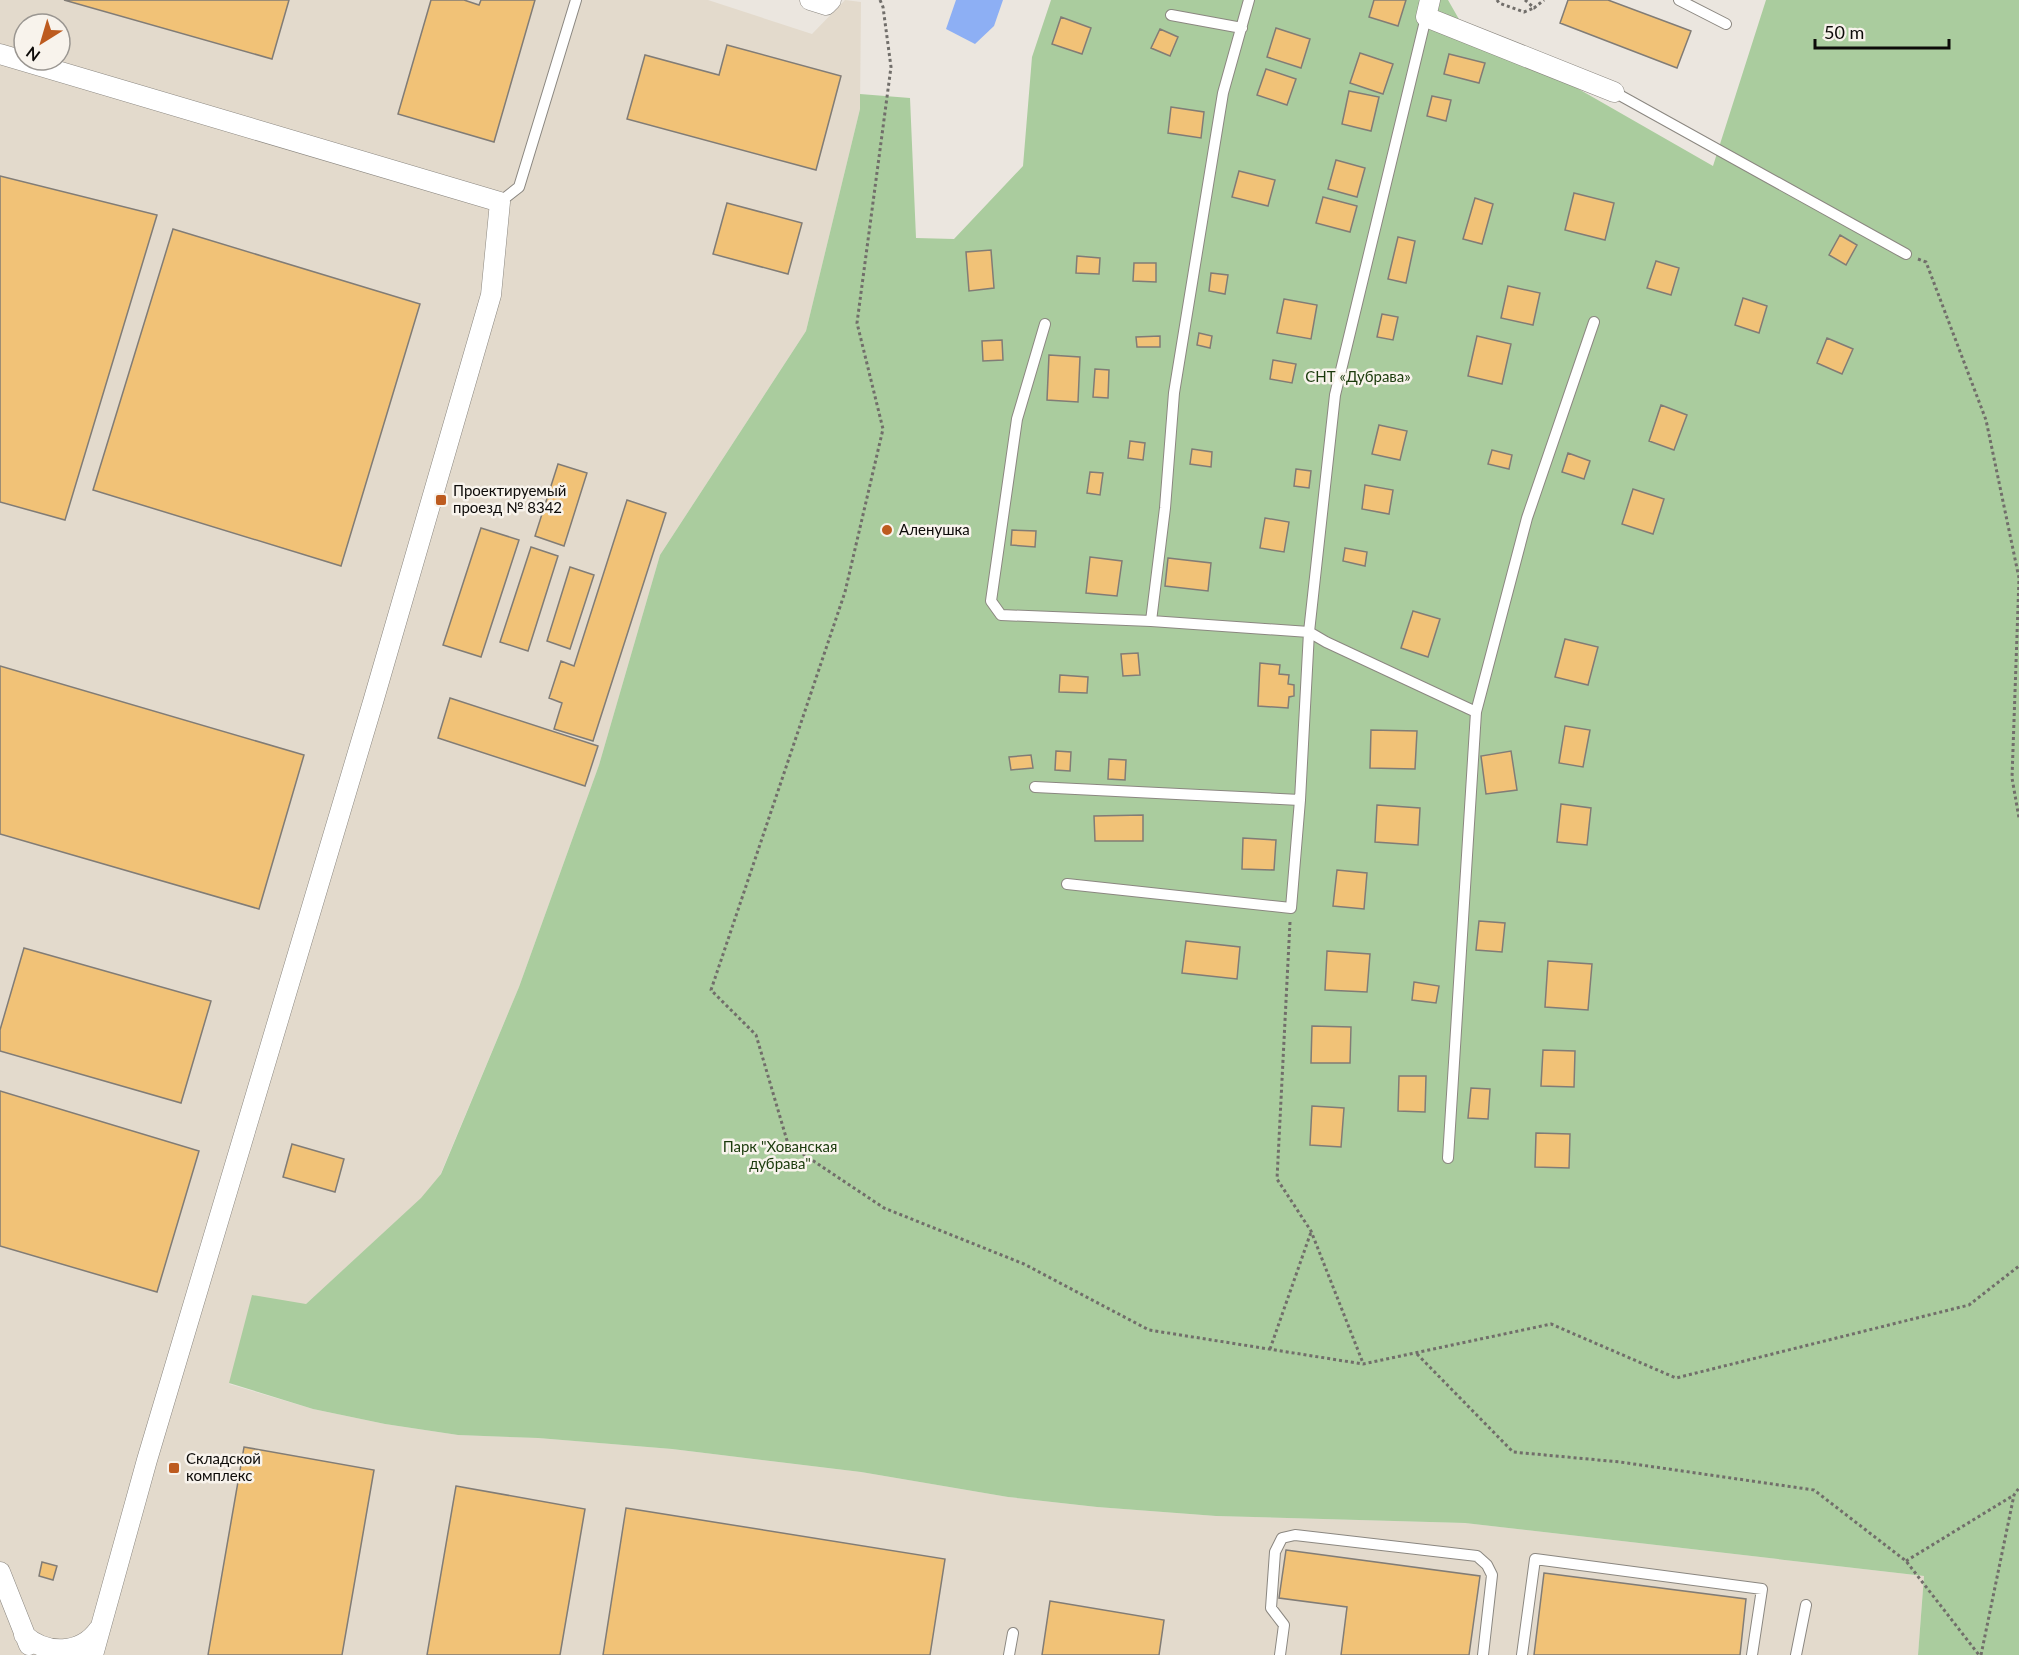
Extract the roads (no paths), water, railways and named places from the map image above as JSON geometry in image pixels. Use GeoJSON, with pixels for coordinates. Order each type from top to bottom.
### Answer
{"type":"FeatureCollection","features":[{"type":"Feature","properties":{"kind":"street"},"geometry":{"type":"LineString","coordinates":[[810,0],[826,5],[831,0]]}},
{"type":"Feature","properties":{"kind":"street"},"geometry":{"type":"LineString","coordinates":[[1428,9],[1614,92]]}},
{"type":"Feature","properties":{"kind":"street"},"geometry":{"type":"LineString","coordinates":[[0,54],[500,202],[490,295],[366,725],[147,1460],[93,1655]]}},
{"type":"Feature","properties":{"kind":"street"},"geometry":{"type":"LineString","coordinates":[[0,1572],[34,1655]]}},
{"type":"Feature","properties":{"kind":"street"},"geometry":{"type":"LineString","coordinates":[[24,1635],[40,1650],[48,1654],[61,1655],[84,1647],[100,1627]]}},
{"type":"Feature","properties":{"kind":"lane"},"geometry":{"type":"LineString","coordinates":[[500,202],[519,187],[576,0]]}},
{"type":"Feature","properties":{"kind":"lane"},"geometry":{"type":"LineString","coordinates":[[1151,621],[1165,508],[1174,393],[1223,93],[1249,0]]}},
{"type":"Feature","properties":{"kind":"lane"},"geometry":{"type":"LineString","coordinates":[[1679,0],[1726,24]]}},
{"type":"Feature","properties":{"kind":"lane"},"geometry":{"type":"LineString","coordinates":[[1067,884],[1291,908],[1300,800],[1309,632],[1335,395],[1428,9]]}},
{"type":"Feature","properties":{"kind":"lane"},"geometry":{"type":"LineString","coordinates":[[1171,15],[1242,28]]}},
{"type":"Feature","properties":{"kind":"lane"},"geometry":{"type":"LineString","coordinates":[[1614,92],[1906,254]]}},
{"type":"Feature","properties":{"kind":"lane"},"geometry":{"type":"LineString","coordinates":[[1448,1158],[1476,712],[1527,519],[1594,322]]}},
{"type":"Feature","properties":{"kind":"lane"},"geometry":{"type":"LineString","coordinates":[[1045,324],[1017,419],[991,601],[1001,615],[1151,621],[1309,632],[1476,712]]}},
{"type":"Feature","properties":{"kind":"lane"},"geometry":{"type":"LineString","coordinates":[[1035,787],[1300,800]]}},
{"type":"Feature","properties":{"kind":"lane"},"geometry":{"type":"LineString","coordinates":[[1280,1655],[1284,1625],[1271,1608],[1275,1552],[1282,1538],[1295,1536],[1477,1556],[1487,1565],[1492,1575],[1483,1655]]}},
{"type":"Feature","properties":{"kind":"lane"},"geometry":{"type":"LineString","coordinates":[[1522,1655],[1535,1558],[1762,1588],[1752,1655]]}},
{"type":"Feature","properties":{"kind":"lane"},"geometry":{"type":"LineString","coordinates":[[1796,1655],[1806,1605]]}},
{"type":"Feature","properties":{"kind":"lane"},"geometry":{"type":"LineString","coordinates":[[1009,1655],[1013,1633]]}},
{"type":"Feature","properties":{"kind":"water"},"geometry":{"type":"Polygon","coordinates":[[[956,0],[1003,0],[994,26],[975,44],[946,29],[956,0]]]}},
{"type":"Feature","properties":{"kind":"place","name":"Проектируемый проезд № 8342"},"geometry":{"type":"Point","coordinates":[441,500]}},
{"type":"Feature","properties":{"kind":"place","name":"Аленушка"},"geometry":{"type":"Point","coordinates":[887,530]}},
{"type":"Feature","properties":{"kind":"place","name":"Складской комплекс"},"geometry":{"type":"Point","coordinates":[174,1468]}},
{"type":"Feature","properties":{"kind":"park label","name":"СНТ «Дубрава»"},"geometry":{"type":"Point","coordinates":[1358,377]}},
{"type":"Feature","properties":{"kind":"park label","name":"Парк \"Хованская дубрава\""},"geometry":{"type":"Point","coordinates":[780,1156]}}]}
